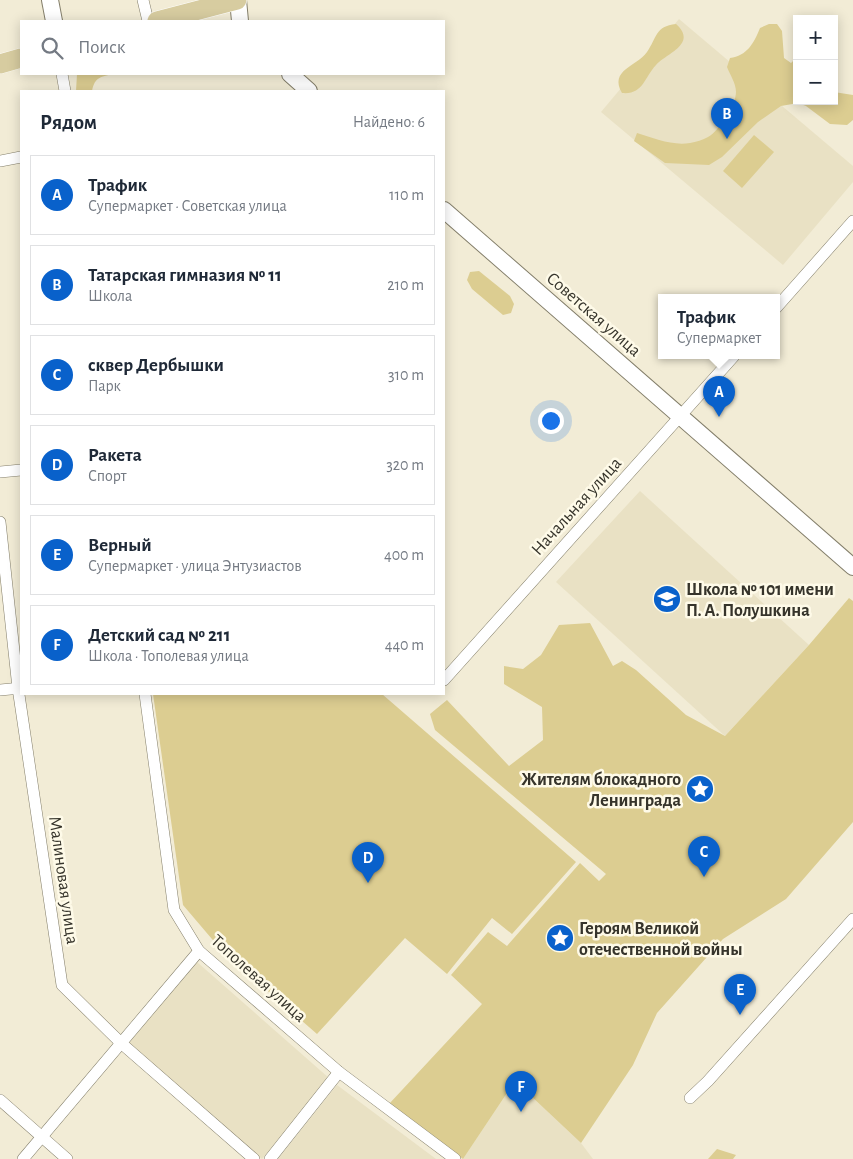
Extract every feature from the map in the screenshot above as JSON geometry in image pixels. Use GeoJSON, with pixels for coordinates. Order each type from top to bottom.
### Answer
{"type":"FeatureCollection","features":[{"type":"Feature","properties":{"kind":"main road"},"geometry":{"type":"LineString","coordinates":[[161,20],[237,0]]}},
{"type":"Feature","properties":{"kind":"main road"},"geometry":{"type":"LineString","coordinates":[[0,64],[20,58]]}},
{"type":"Feature","properties":{"kind":"street"},"geometry":{"type":"LineString","coordinates":[[50,0],[54,20]]}},
{"type":"Feature","properties":{"kind":"street"},"geometry":{"type":"LineString","coordinates":[[143,0],[148,20]]}},
{"type":"Feature","properties":{"kind":"street"},"geometry":{"type":"LineString","coordinates":[[237,0],[240,20]]}},
{"type":"Feature","properties":{"kind":"street"},"geometry":{"type":"LineString","coordinates":[[62,75],[65,90]]}},
{"type":"Feature","properties":{"kind":"street"},"geometry":{"type":"LineString","coordinates":[[291,75],[308,90]]}},
{"type":"Feature","properties":{"kind":"street"},"geometry":{"type":"LineString","coordinates":[[0,161],[20,157]]}},
{"type":"Feature","properties":{"kind":"street","name":"Советская улица"},"geometry":{"type":"LineString","coordinates":[[445,211],[853,567]]}},
{"type":"Feature","properties":{"kind":"street"},"geometry":{"type":"LineString","coordinates":[[780,303],[853,221]]}},
{"type":"Feature","properties":{"kind":"street","name":"Начальная улица"},"geometry":{"type":"LineString","coordinates":[[445,679],[731,359]]}},
{"type":"Feature","properties":{"kind":"street"},"geometry":{"type":"LineString","coordinates":[[0,472],[20,470]]}},
{"type":"Feature","properties":{"kind":"street","name":"Малиновая улица"},"geometry":{"type":"LineString","coordinates":[[0,522],[20,688]]}},
{"type":"Feature","properties":{"kind":"street"},"geometry":{"type":"LineString","coordinates":[[0,690],[20,688]]}},
{"type":"Feature","properties":{"kind":"street","name":"Малиновая улица"},"geometry":{"type":"LineString","coordinates":[[21,695],[62,985],[121,1043],[254,1159]]}},
{"type":"Feature","properties":{"kind":"street","name":"Тополевая улица"},"geometry":{"type":"LineString","coordinates":[[145,695],[174,910],[199,951],[339,1072],[455,1159]]}},
{"type":"Feature","properties":{"kind":"street"},"geometry":{"type":"LineString","coordinates":[[690,1098],[853,920]]}},
{"type":"Feature","properties":{"kind":"street"},"geometry":{"type":"LineString","coordinates":[[23,1159],[199,951]]}},
{"type":"Feature","properties":{"kind":"street"},"geometry":{"type":"LineString","coordinates":[[270,1159],[339,1072]]}},
{"type":"Feature","properties":{"kind":"street"},"geometry":{"type":"LineString","coordinates":[[0,1100],[67,1159]]}},
{"type":"Feature","properties":{"kind":"shaded area"},"geometry":{"type":"Polygon","coordinates":[[[679,19],[853,166],[853,182],[783,265],[601,112],[679,19]]]}},
{"type":"Feature","properties":{"kind":"shaded area"},"geometry":{"type":"Polygon","coordinates":[[[676,24],[684,37],[682,43],[656,65],[639,88],[629,93],[622,93],[619,85],[621,74],[647,52],[660,30],[669,25],[676,24]]]}},
{"type":"Feature","properties":{"kind":"shaded area"},"geometry":{"type":"Polygon","coordinates":[[[769,24],[777,24],[782,31],[784,58],[791,63],[793,61],[793,104],[781,106],[758,122],[722,157],[709,165],[665,163],[634,141],[637,133],[663,141],[683,144],[699,141],[712,134],[726,117],[735,97],[735,85],[727,67],[730,58],[741,55],[749,48],[760,28],[769,24]]]}},
{"type":"Feature","properties":{"kind":"shaded area"},"geometry":{"type":"Polygon","coordinates":[[[77,75],[109,75],[99,78],[92,90],[76,90],[77,75]]]}},
{"type":"Feature","properties":{"kind":"shaded area"},"geometry":{"type":"Polygon","coordinates":[[[838,93],[853,95],[853,120],[847,125],[830,124],[803,105],[838,105],[838,93]]]}},
{"type":"Feature","properties":{"kind":"shaded area"},"geometry":{"type":"Polygon","coordinates":[[[754,135],[774,152],[742,188],[723,171],[754,135]]]}},
{"type":"Feature","properties":{"kind":"shaded area"},"geometry":{"type":"Polygon","coordinates":[[[479,271],[510,296],[514,304],[511,313],[503,315],[472,289],[467,280],[470,272],[479,271]]]}},
{"type":"Feature","properties":{"kind":"shaded area","name":"Школа № 101 имени П. А. Полушкина"},"geometry":{"type":"Polygon","coordinates":[[[640,491],[809,645],[725,736],[556,582],[640,491]]]}},
{"type":"Feature","properties":{"kind":"shaded area"},"geometry":{"type":"Polygon","coordinates":[[[849,598],[853,601],[853,822],[786,899],[723,939],[657,1013],[633,1065],[581,1143],[515,1081],[463,1159],[389,1104],[482,1004],[451,975],[488,932],[507,946],[580,863],[599,881],[606,874],[435,730],[430,714],[447,700],[509,766],[543,740],[542,707],[504,684],[504,666],[523,669],[541,655],[559,625],[590,623],[613,666],[622,661],[636,670],[686,715],[725,736],[809,645],[849,598]]]}},
{"type":"Feature","properties":{"kind":"shaded area"},"geometry":{"type":"Polygon","coordinates":[[[153,695],[383,695],[576,862],[512,934],[492,918],[447,974],[405,938],[317,1034],[223,952],[183,905],[153,695]]]}},
{"type":"Feature","properties":{"kind":"shaded area"},"geometry":{"type":"Polygon","coordinates":[[[197,962],[329,1078],[262,1159],[128,1042],[197,962]]]}},
{"type":"Feature","properties":{"kind":"shaded area"},"geometry":{"type":"Polygon","coordinates":[[[515,1081],[581,1143],[593,1159],[463,1159],[515,1081]]]}},
{"type":"Feature","properties":{"kind":"shaded area"},"geometry":{"type":"Polygon","coordinates":[[[337,1085],[436,1159],[278,1159],[337,1085]]]}},
{"type":"Feature","properties":{"kind":"shaded area"},"geometry":{"type":"Polygon","coordinates":[[[717,1149],[736,1155],[733,1159],[708,1159],[717,1149]]]}},
{"type":"Feature","properties":{"kind":"place","name":"Татарская гимназия № 11"},"geometry":{"type":"Point","coordinates":[727,139]}},
{"type":"Feature","properties":{"kind":"place","name":"Трафик"},"geometry":{"type":"Point","coordinates":[719,417]}},
{"type":"Feature","properties":{"kind":"place","name":"Школа № 101 имени П. А. Полушкина"},"geometry":{"type":"Point","coordinates":[667,599]}},
{"type":"Feature","properties":{"kind":"place","name":"Жителям блокадного Ленинграда"},"geometry":{"type":"Point","coordinates":[700,789]}},
{"type":"Feature","properties":{"kind":"place","name":"сквер Дербышки"},"geometry":{"type":"Point","coordinates":[704,877]}},
{"type":"Feature","properties":{"kind":"place","name":"Ракета"},"geometry":{"type":"Point","coordinates":[368,883]}},
{"type":"Feature","properties":{"kind":"place","name":"Героям Великой отечественной войны"},"geometry":{"type":"Point","coordinates":[560,938]}},
{"type":"Feature","properties":{"kind":"place","name":"Верный"},"geometry":{"type":"Point","coordinates":[740,1015]}},
{"type":"Feature","properties":{"kind":"place","name":"Детский сад № 211"},"geometry":{"type":"Point","coordinates":[521,1112]}}]}
